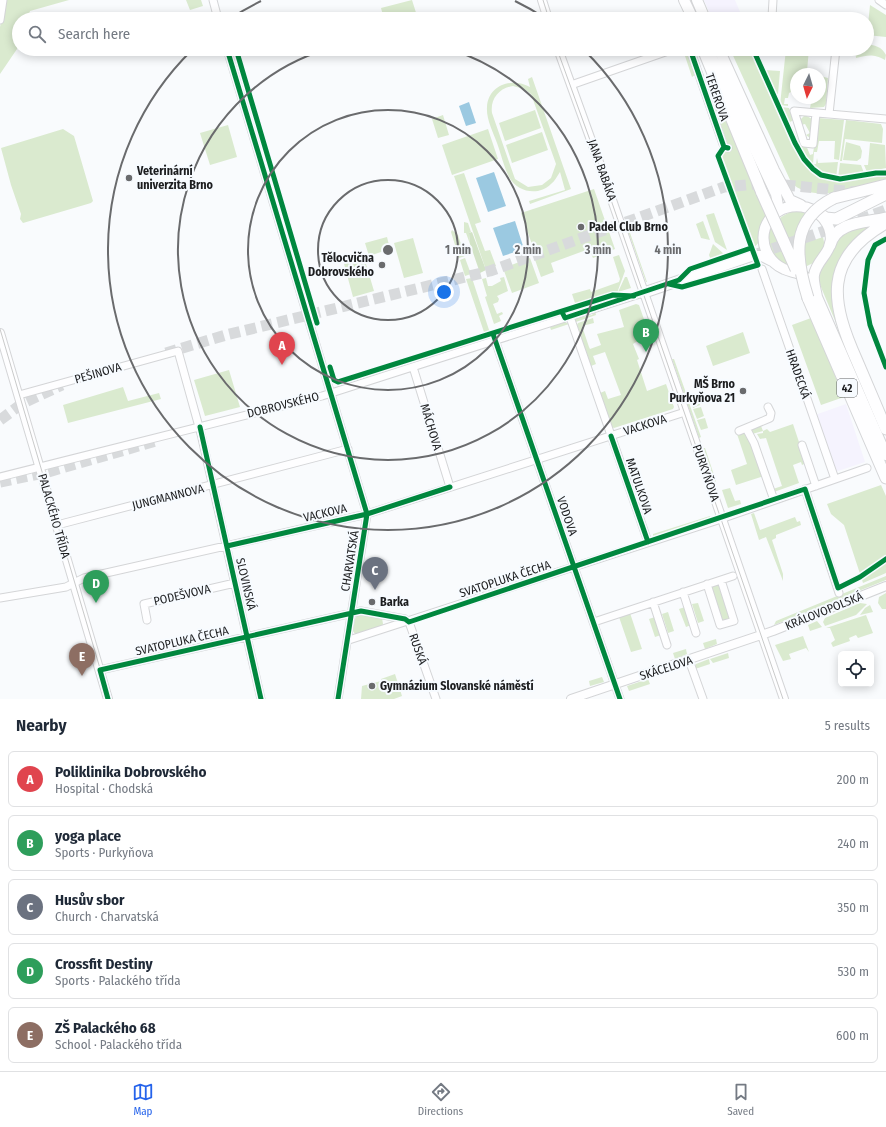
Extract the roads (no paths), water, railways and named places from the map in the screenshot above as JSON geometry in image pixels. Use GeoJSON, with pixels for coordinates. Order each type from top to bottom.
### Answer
{"type":"FeatureCollection","features":[{"type":"Feature","properties":{"kind":"highway","name":"42"},"geometry":{"type":"LineString","coordinates":[[706,56],[762,193],[813,297],[886,478]]}},
{"type":"Feature","properties":{"kind":"highway","name":"42"},"geometry":{"type":"LineString","coordinates":[[813,297],[800,272],[798,256],[800,237],[811,216],[819,207],[834,198],[886,185]]}},
{"type":"Feature","properties":{"kind":"highway"},"geometry":{"type":"LineString","coordinates":[[818,213],[830,219],[840,218],[886,194]]}},
{"type":"Feature","properties":{"kind":"highway"},"geometry":{"type":"LineString","coordinates":[[830,245],[834,234],[842,228],[886,218]]}},
{"type":"Feature","properties":{"kind":"highway","name":"42"},"geometry":{"type":"LineString","coordinates":[[886,224],[865,236],[853,247],[840,271],[837,298],[839,314],[845,334],[886,429]]}},
{"type":"Feature","properties":{"kind":"main road"},"geometry":{"type":"LineString","coordinates":[[684,0],[690,12]]}},
{"type":"Feature","properties":{"kind":"main road"},"geometry":{"type":"LineString","coordinates":[[697,0],[702,12]]}},
{"type":"Feature","properties":{"kind":"main road"},"geometry":{"type":"LineString","coordinates":[[710,56],[776,194],[778,206],[766,226],[760,248],[751,256]]}},
{"type":"Feature","properties":{"kind":"main road"},"geometry":{"type":"LineString","coordinates":[[722,56],[774,170],[790,200],[818,213],[829,228],[830,245],[828,252],[814,276],[813,297]]}},
{"type":"Feature","properties":{"kind":"main road"},"geometry":{"type":"LineString","coordinates":[[774,214],[788,207],[804,206]]}},
{"type":"Feature","properties":{"kind":"main road"},"geometry":{"type":"LineString","coordinates":[[764,237],[766,250],[773,262]]}},
{"type":"Feature","properties":{"kind":"main road"},"geometry":{"type":"LineString","coordinates":[[751,256],[762,256],[781,268],[806,278],[813,297],[886,455]]}},
{"type":"Feature","properties":{"kind":"main road","name":"DOBROVSKÉHO"},"geometry":{"type":"LineString","coordinates":[[643,293],[751,256]]}},
{"type":"Feature","properties":{"kind":"main road"},"geometry":{"type":"LineString","coordinates":[[791,272],[807,270],[821,262]]}},
{"type":"Feature","properties":{"kind":"street"},"geometry":{"type":"LineString","coordinates":[[0,20],[3,0]]}},
{"type":"Feature","properties":{"kind":"street"},"geometry":{"type":"LineString","coordinates":[[212,0],[216,12]]}},
{"type":"Feature","properties":{"kind":"street"},"geometry":{"type":"LineString","coordinates":[[542,0],[546,12]]}},
{"type":"Feature","properties":{"kind":"street"},"geometry":{"type":"LineString","coordinates":[[772,12],[773,0]]}},
{"type":"Feature","properties":{"kind":"street"},"geometry":{"type":"LineString","coordinates":[[878,0],[886,5]]}},
{"type":"Feature","properties":{"kind":"street","name":"CHARVATSKÁ"},"geometry":{"type":"LineString","coordinates":[[229,56],[367,514],[349,640],[338,699]]}},
{"type":"Feature","properties":{"kind":"street","name":"JANA BABÁKA"},"geometry":{"type":"LineString","coordinates":[[561,56],[598,159],[643,293]]}},
{"type":"Feature","properties":{"kind":"street"},"geometry":{"type":"LineString","coordinates":[[571,85],[654,56]]}},
{"type":"Feature","properties":{"kind":"street","name":"TEREROVA"},"geometry":{"type":"LineString","coordinates":[[692,56],[724,147],[728,148]]}},
{"type":"Feature","properties":{"kind":"street"},"geometry":{"type":"LineString","coordinates":[[829,114],[835,56]]}},
{"type":"Feature","properties":{"kind":"street"},"geometry":{"type":"LineString","coordinates":[[816,113],[813,144],[804,143],[794,111],[886,119]]}},
{"type":"Feature","properties":{"kind":"street","name":"HRADECKÁ"},"geometry":{"type":"LineString","coordinates":[[762,269],[835,479]]}},
{"type":"Feature","properties":{"kind":"street","name":"DOBROVSKÉHO"},"geometry":{"type":"LineString","coordinates":[[0,477],[200,427],[330,392],[643,293]]}},
{"type":"Feature","properties":{"kind":"street","name":"PURKYŇOVA"},"geometry":{"type":"LineString","coordinates":[[643,293],[784,699]]}},
{"type":"Feature","properties":{"kind":"street","name":"MATULKOVA"},"geometry":{"type":"LineString","coordinates":[[570,317],[648,542]]}},
{"type":"Feature","properties":{"kind":"street","name":"PALACKÉHO TŘÍDA"},"geometry":{"type":"LineString","coordinates":[[0,333],[108,699]]}},
{"type":"Feature","properties":{"kind":"street","name":"VODOVA"},"geometry":{"type":"LineString","coordinates":[[495,340],[620,699]]}},
{"type":"Feature","properties":{"kind":"street","name":"PEŠINOVA"},"geometry":{"type":"LineString","coordinates":[[19,395],[178,351]]}},
{"type":"Feature","properties":{"kind":"street","name":"SLOVINSKÁ"},"geometry":{"type":"LineString","coordinates":[[178,351],[200,427],[262,699]]}},
{"type":"Feature","properties":{"kind":"street","name":"MÁCHOVA"},"geometry":{"type":"LineString","coordinates":[[412,367],[450,487]]}},
{"type":"Feature","properties":{"kind":"street"},"geometry":{"type":"LineString","coordinates":[[738,431],[770,418],[771,414],[768,407]]}},
{"type":"Feature","properties":{"kind":"street","name":"VACKOVA"},"geometry":{"type":"LineString","coordinates":[[0,598],[66,587],[84,578],[367,514],[684,412]]}},
{"type":"Feature","properties":{"kind":"street"},"geometry":{"type":"LineString","coordinates":[[746,428],[754,443],[774,500]]}},
{"type":"Feature","properties":{"kind":"street"},"geometry":{"type":"LineString","coordinates":[[802,445],[816,486]]}},
{"type":"Feature","properties":{"kind":"street","name":"JUNGMANNOVA"},"geometry":{"type":"LineString","coordinates":[[57,525],[348,449]]}},
{"type":"Feature","properties":{"kind":"street","name":"SVATOPLUKA ČECHA"},"geometry":{"type":"LineString","coordinates":[[349,640],[408,622],[867,468]]}},
{"type":"Feature","properties":{"kind":"street"},"geometry":{"type":"LineString","coordinates":[[805,489],[839,593]]}},
{"type":"Feature","properties":{"kind":"street"},"geometry":{"type":"LineString","coordinates":[[594,622],[733,576]]}},
{"type":"Feature","properties":{"kind":"street"},"geometry":{"type":"LineString","coordinates":[[706,584],[720,625],[734,621],[721,580]]}},
{"type":"Feature","properties":{"kind":"street","name":"PODEŠVOVA"},"geometry":{"type":"LineString","coordinates":[[147,620],[144,604],[235,583]]}},
{"type":"Feature","properties":{"kind":"street","name":"KRÁLOVOPOLSKÁ"},"geometry":{"type":"LineString","coordinates":[[762,636],[886,586]]}},
{"type":"Feature","properties":{"kind":"street"},"geometry":{"type":"LineString","coordinates":[[683,592],[696,633]]}},
{"type":"Feature","properties":{"kind":"street","name":"SKÁCELOVA"},"geometry":{"type":"LineString","coordinates":[[652,602],[667,645]]}},
{"type":"Feature","properties":{"kind":"street","name":"SVATOPLUKA ČECHA"},"geometry":{"type":"LineString","coordinates":[[100,670],[352,613],[365,611],[405,619],[408,622]]}},
{"type":"Feature","properties":{"kind":"street","name":"RUSKÁ"},"geometry":{"type":"LineString","coordinates":[[408,622],[436,699]]}},
{"type":"Feature","properties":{"kind":"street","name":"SKÁCELOVA"},"geometry":{"type":"LineString","coordinates":[[571,699],[762,636]]}},
{"type":"Feature","properties":{"kind":"street"},"geometry":{"type":"LineString","coordinates":[[689,660],[703,699]]}},
{"type":"Feature","properties":{"kind":"water"},"geometry":{"type":"Polygon","coordinates":[[[469,102],[476,123],[466,126],[459,106],[469,102]]]}},
{"type":"Feature","properties":{"kind":"water"},"geometry":{"type":"Polygon","coordinates":[[[494,172],[506,206],[488,212],[476,178],[494,172]]]}},
{"type":"Feature","properties":{"kind":"water"},"geometry":{"type":"Polygon","coordinates":[[[515,221],[524,249],[503,256],[493,228],[515,221]]]}},
{"type":"Feature","properties":{"kind":"tunnel"},"geometry":{"type":"LineString","coordinates":[[166,353],[226,335],[490,271],[724,187],[766,183],[855,192]]}},
{"type":"Feature","properties":{"kind":"tunnel"},"geometry":{"type":"LineString","coordinates":[[859,220],[886,210]]}},
{"type":"Feature","properties":{"kind":"tunnel"},"geometry":{"type":"LineString","coordinates":[[757,254],[839,226]]}},
{"type":"Feature","properties":{"kind":"tunnel"},"geometry":{"type":"LineString","coordinates":[[0,420],[23,403],[62,385]]}},
{"type":"Feature","properties":{"kind":"tunnel"},"geometry":{"type":"LineString","coordinates":[[0,482],[48,472],[156,441]]}},
{"type":"Feature","properties":{"kind":"tram line"},"geometry":{"type":"LineString","coordinates":[[543,0],[547,12]]}},
{"type":"Feature","properties":{"kind":"tram line"},"geometry":{"type":"LineString","coordinates":[[560,56],[599,165],[783,699]]}},
{"type":"Feature","properties":{"kind":"tram line"},"geometry":{"type":"LineString","coordinates":[[0,329],[109,699]]}},
{"type":"Feature","properties":{"kind":"place","name":"Veterinární univerzita Brno"},"geometry":{"type":"Point","coordinates":[129,178]}},
{"type":"Feature","properties":{"kind":"place","name":"Padel Club Brno"},"geometry":{"type":"Point","coordinates":[581,227]}},
{"type":"Feature","properties":{"kind":"place","name":"Tělocvična Dobrovského"},"geometry":{"type":"Point","coordinates":[382,265]}},
{"type":"Feature","properties":{"kind":"place","name":"yoga place"},"geometry":{"type":"Point","coordinates":[646,352]}},
{"type":"Feature","properties":{"kind":"place","name":"Poliklinika Dobrovského"},"geometry":{"type":"Point","coordinates":[282,365]}},
{"type":"Feature","properties":{"kind":"place","name":"MŠ Brno Purkyňova 21"},"geometry":{"type":"Point","coordinates":[743,391]}},
{"type":"Feature","properties":{"kind":"place","name":"Husův sbor"},"geometry":{"type":"Point","coordinates":[375,590]}},
{"type":"Feature","properties":{"kind":"place","name":"Barka"},"geometry":{"type":"Point","coordinates":[372,602]}},
{"type":"Feature","properties":{"kind":"place","name":"Crossfit Destiny"},"geometry":{"type":"Point","coordinates":[96,603]}},
{"type":"Feature","properties":{"kind":"place","name":"ZŠ Palackého 68"},"geometry":{"type":"Point","coordinates":[82,676]}},
{"type":"Feature","properties":{"kind":"place","name":"Gymnázium Slovanské náměstí"},"geometry":{"type":"Point","coordinates":[372,686]}}]}
